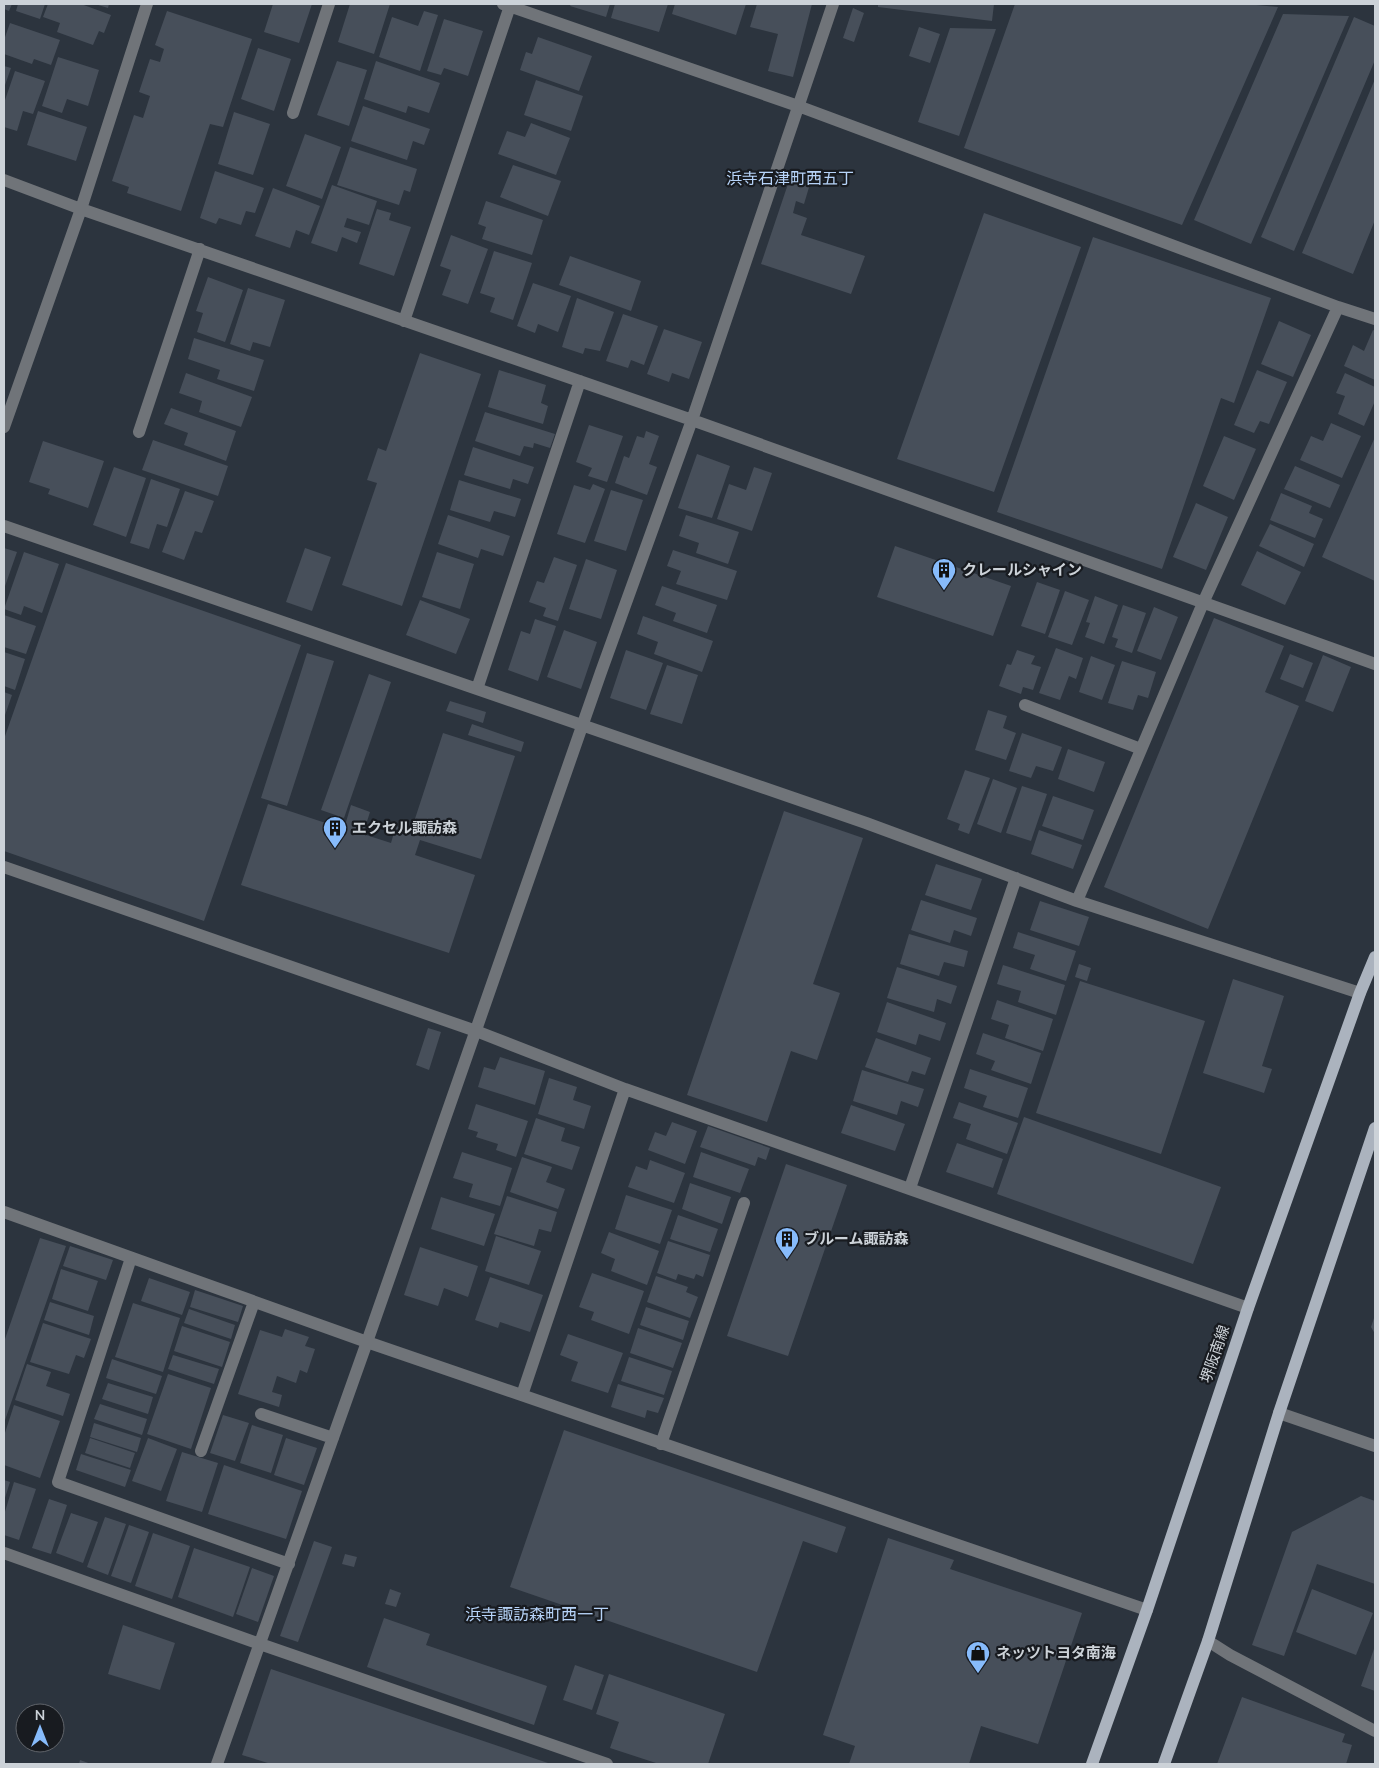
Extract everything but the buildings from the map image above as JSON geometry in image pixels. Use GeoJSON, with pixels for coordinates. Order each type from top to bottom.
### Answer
{"type":"FeatureCollection","features":[{"type":"Feature","properties":{"kind":"main road","name":"堺阪南線"},"geometry":{"type":"LineString","coordinates":[[1092,1764],[1147,1610],[1248,1308],[1360,993],[1375,957]]}},
{"type":"Feature","properties":{"kind":"main road"},"geometry":{"type":"LineString","coordinates":[[1164,1764],[1208,1641],[1279,1413],[1375,1128]]}},
{"type":"Feature","properties":{"kind":"street"},"geometry":{"type":"LineString","coordinates":[[4,427],[81,209],[147,4]]}},
{"type":"Feature","properties":{"kind":"street"},"geometry":{"type":"LineString","coordinates":[[293,113],[330,4]]}},
{"type":"Feature","properties":{"kind":"street"},"geometry":{"type":"LineString","coordinates":[[217,1764],[368,1342],[583,726],[600,672],[692,420],[833,4]]}},
{"type":"Feature","properties":{"kind":"street"},"geometry":{"type":"LineString","coordinates":[[404,321],[506,5],[798,106],[1338,307],[1375,319]]}},
{"type":"Feature","properties":{"kind":"street"},"geometry":{"type":"LineString","coordinates":[[4,180],[81,209],[692,420],[1375,664]]}},
{"type":"Feature","properties":{"kind":"street"},"geometry":{"type":"LineString","coordinates":[[139,432],[200,250]]}},
{"type":"Feature","properties":{"kind":"street"},"geometry":{"type":"LineString","coordinates":[[1077,901],[1203,603],[1338,307]]}},
{"type":"Feature","properties":{"kind":"street"},"geometry":{"type":"LineString","coordinates":[[477,689],[580,381]]}},
{"type":"Feature","properties":{"kind":"street"},"geometry":{"type":"LineString","coordinates":[[4,526],[866,823],[1077,901],[1360,993]]}},
{"type":"Feature","properties":{"kind":"street"},"geometry":{"type":"LineString","coordinates":[[1025,705],[1141,749]]}},
{"type":"Feature","properties":{"kind":"street"},"geometry":{"type":"LineString","coordinates":[[4,867],[476,1031],[625,1089],[1248,1308]]}},
{"type":"Feature","properties":{"kind":"street"},"geometry":{"type":"LineString","coordinates":[[910,1188],[1016,878]]}},
{"type":"Feature","properties":{"kind":"street"},"geometry":{"type":"LineString","coordinates":[[522,1395],[625,1089]]}},
{"type":"Feature","properties":{"kind":"street"},"geometry":{"type":"LineString","coordinates":[[661,1444],[744,1203]]}},
{"type":"Feature","properties":{"kind":"street"},"geometry":{"type":"LineString","coordinates":[[4,1212],[368,1342],[1147,1610]]}},
{"type":"Feature","properties":{"kind":"street"},"geometry":{"type":"LineString","coordinates":[[131,1258],[58,1482],[288,1564]]}},
{"type":"Feature","properties":{"kind":"street"},"geometry":{"type":"LineString","coordinates":[[201,1451],[254,1302]]}},
{"type":"Feature","properties":{"kind":"street"},"geometry":{"type":"LineString","coordinates":[[1279,1413],[1375,1446]]}},
{"type":"Feature","properties":{"kind":"street"},"geometry":{"type":"LineString","coordinates":[[261,1414],[333,1438]]}},
{"type":"Feature","properties":{"kind":"street"},"geometry":{"type":"LineString","coordinates":[[4,1552],[260,1644],[607,1764]]}},
{"type":"Feature","properties":{"kind":"street"},"geometry":{"type":"LineString","coordinates":[[1208,1641],[1230,1655],[1375,1730]]}},
{"type":"Feature","properties":{"kind":"place","name":"クレールシャイン"},"geometry":{"type":"Point","coordinates":[944,591]}},
{"type":"Feature","properties":{"kind":"place","name":"エクセル諏訪森"},"geometry":{"type":"Point","coordinates":[335,849]}},
{"type":"Feature","properties":{"kind":"place","name":"ブルーム諏訪森"},"geometry":{"type":"Point","coordinates":[787,1260]}},
{"type":"Feature","properties":{"kind":"place","name":"ネッツトヨタ南海"},"geometry":{"type":"Point","coordinates":[978,1674]}},
{"type":"Feature","properties":{"kind":"district","name":"浜寺石津町西五丁"},"geometry":{"type":"Point","coordinates":[790,179]}},
{"type":"Feature","properties":{"kind":"district","name":"浜寺諏訪森町西一丁"},"geometry":{"type":"Point","coordinates":[537,1615]}}]}
